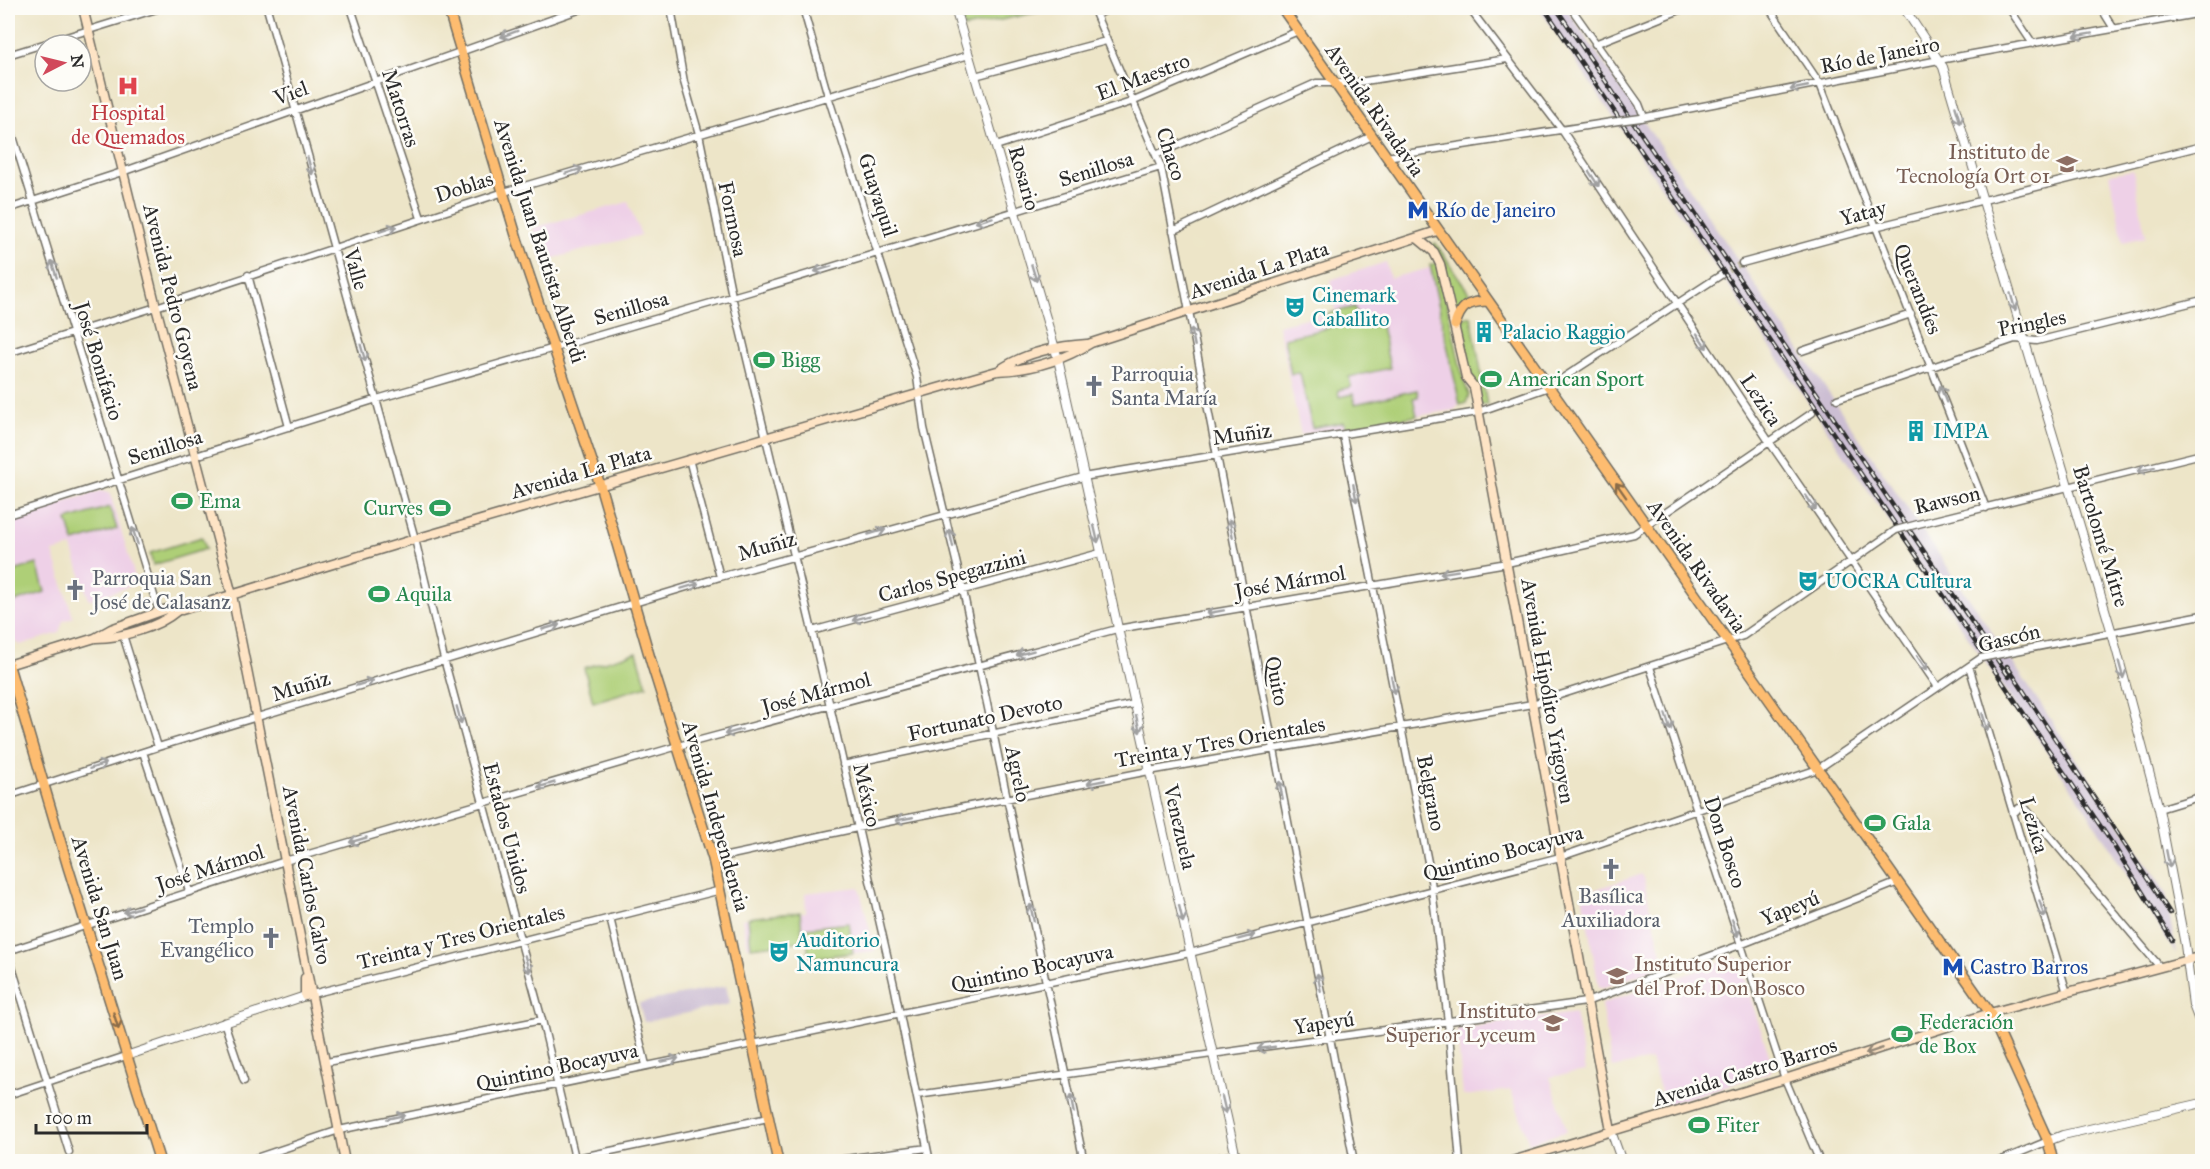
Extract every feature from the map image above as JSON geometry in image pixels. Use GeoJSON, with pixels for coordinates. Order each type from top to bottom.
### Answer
{"type":"FeatureCollection","features":[{"type":"Feature","properties":{"kind":"main road","name":"Avenida Pedro Goyena"},"geometry":{"type":"LineString","coordinates":[[83,8],[156,307],[232,595]]}},
{"type":"Feature","properties":{"kind":"main road","name":"Avenida Juan Bautista Alberdi"},"geometry":{"type":"LineString","coordinates":[[448,8],[504,192],[600,485]]}},
{"type":"Feature","properties":{"kind":"main road","name":"Avenida Rivadavia"},"geometry":{"type":"LineString","coordinates":[[1282,8],[1896,883],[1990,1013],[2048,1141],[2053,1161]]}},
{"type":"Feature","properties":{"kind":"main road","name":"Avenida La Plata"},"geometry":{"type":"LineString","coordinates":[[997,371],[1014,359],[1056,348],[1091,343],[1437,231]]}},
{"type":"Feature","properties":{"kind":"main road","name":"Avenida Hipólito Yrigoyen"},"geometry":{"type":"LineString","coordinates":[[1417,238],[1434,252],[1440,264],[1466,377],[1473,384],[1501,547],[1507,563],[1611,1131]]}},
{"type":"Feature","properties":{"kind":"main road"},"geometry":{"type":"LineString","coordinates":[[1455,325],[1458,313],[1465,305],[1487,301]]}},
{"type":"Feature","properties":{"kind":"main road","name":"Avenida La Plata"},"geometry":{"type":"LineString","coordinates":[[8,664],[95,638],[127,633],[169,618],[177,611],[689,459],[997,371],[1016,370],[1068,357],[1091,343]]}},
{"type":"Feature","properties":{"kind":"main road","name":"Avenida Independencia"},"geometry":{"type":"LineString","coordinates":[[600,485],[722,890],[778,1161]]}},
{"type":"Feature","properties":{"kind":"main road","name":"Avenida Carlos Calvo"},"geometry":{"type":"LineString","coordinates":[[232,595],[258,716],[305,962],[308,995],[327,1062],[345,1161]]}},
{"type":"Feature","properties":{"kind":"main road","name":"Avenida La Plata"},"geometry":{"type":"LineString","coordinates":[[95,638],[111,629],[167,609],[177,611]]}},
{"type":"Feature","properties":{"kind":"main road"},"geometry":{"type":"LineString","coordinates":[[127,633],[137,625],[158,618],[159,612]]}},
{"type":"Feature","properties":{"kind":"main road","name":"Avenida San Juan"},"geometry":{"type":"LineString","coordinates":[[8,664],[86,926],[160,1161]]}},
{"type":"Feature","properties":{"kind":"main road","name":"Avenida Castro Barros"},"geometry":{"type":"LineString","coordinates":[[1509,1161],[1785,1079],[1990,1013],[2202,956]]}},
{"type":"Feature","properties":{"kind":"street"},"geometry":{"type":"LineString","coordinates":[[8,55],[160,8]]}},
{"type":"Feature","properties":{"kind":"street","name":"Valle"},"geometry":{"type":"LineString","coordinates":[[267,8],[415,539]]}},
{"type":"Feature","properties":{"kind":"street","name":"Matorras"},"geometry":{"type":"LineString","coordinates":[[351,8],[420,218]]}},
{"type":"Feature","properties":{"kind":"street","name":"Viel"},"geometry":{"type":"LineString","coordinates":[[8,209],[122,172],[584,8]]}},
{"type":"Feature","properties":{"kind":"street","name":"Formosa"},"geometry":{"type":"LineString","coordinates":[[671,8],[684,82],[699,134],[732,296],[768,437]]}},
{"type":"Feature","properties":{"kind":"street","name":"Guayaquil"},"geometry":{"type":"LineString","coordinates":[[803,8],[828,96],[917,376],[920,393]]}},
{"type":"Feature","properties":{"kind":"street","name":"Rosario"},"geometry":{"type":"LineString","coordinates":[[955,8],[1059,359]]}},
{"type":"Feature","properties":{"kind":"street","name":"Chaco"},"geometry":{"type":"LineString","coordinates":[[1112,8],[1096,15],[1161,167],[1188,312]]}},
{"type":"Feature","properties":{"kind":"street","name":"Lezica"},"geometry":{"type":"LineString","coordinates":[[1469,8],[1562,130],[1768,440],[1938,687]]}},
{"type":"Feature","properties":{"kind":"street"},"geometry":{"type":"LineString","coordinates":[[1570,8],[1639,104],[1643,118]]}},
{"type":"Feature","properties":{"kind":"street"},"geometry":{"type":"LineString","coordinates":[[1595,44],[1685,8]]}},
{"type":"Feature","properties":{"kind":"street","name":"Querandíes"},"geometry":{"type":"LineString","coordinates":[[1769,8],[1820,84],[1986,508]]}},
{"type":"Feature","properties":{"kind":"street","name":"Bartolomé Mitre"},"geometry":{"type":"LineString","coordinates":[[1904,8],[1943,67],[2112,633],[2159,809],[2188,960],[2193,1005],[2202,1028]]}},
{"type":"Feature","properties":{"kind":"street"},"geometry":{"type":"LineString","coordinates":[[2009,8],[2033,44]]}},
{"type":"Feature","properties":{"kind":"street"},"geometry":{"type":"LineString","coordinates":[[2101,8],[2114,29]]}},
{"type":"Feature","properties":{"kind":"street","name":"Río de Janeiro"},"geometry":{"type":"LineString","coordinates":[[1386,157],[1643,118],[1939,60],[2202,13]]}},
{"type":"Feature","properties":{"kind":"street","name":"El Maestro"},"geometry":{"type":"LineString","coordinates":[[996,146],[1134,101],[1298,31]]}},
{"type":"Feature","properties":{"kind":"street"},"geometry":{"type":"LineString","coordinates":[[975,76],[1106,41]]}},
{"type":"Feature","properties":{"kind":"street","name":"Doblas"},"geometry":{"type":"LineString","coordinates":[[8,353],[156,307],[248,274],[420,218],[969,55]]}},
{"type":"Feature","properties":{"kind":"street"},"geometry":{"type":"LineString","coordinates":[[1156,155],[1316,83],[1352,83],[1507,59]]}},
{"type":"Feature","properties":{"kind":"street","name":"José Bonifacio"},"geometry":{"type":"LineString","coordinates":[[8,120],[159,612]]}},
{"type":"Feature","properties":{"kind":"street"},"geometry":{"type":"LineString","coordinates":[[1173,231],[1372,136]]}},
{"type":"Feature","properties":{"kind":"street","name":"Yatay"},"geometry":{"type":"LineString","coordinates":[[1742,264],[1875,226],[2202,146]]}},
{"type":"Feature","properties":{"kind":"street","name":"Senillosa"},"geometry":{"type":"LineString","coordinates":[[8,515],[377,399],[732,296],[1161,167]]}},
{"type":"Feature","properties":{"kind":"street"},"geometry":{"type":"LineString","coordinates":[[248,274],[289,427]]}},
{"type":"Feature","properties":{"kind":"street"},"geometry":{"type":"LineString","coordinates":[[1549,387],[1721,275]]}},
{"type":"Feature","properties":{"kind":"street","name":"Pringles"},"geometry":{"type":"LineString","coordinates":[[1837,399],[2015,339],[2037,341],[2202,300]]}},
{"type":"Feature","properties":{"kind":"street","name":"Quito"},"geometry":{"type":"LineString","coordinates":[[1188,312],[1354,1161]]}},
{"type":"Feature","properties":{"kind":"street"},"geometry":{"type":"LineString","coordinates":[[1802,351],[1911,314]]}},
{"type":"Feature","properties":{"kind":"street","name":"Venezuela"},"geometry":{"type":"LineString","coordinates":[[1059,359],[1083,477],[1236,1158]]}},
{"type":"Feature","properties":{"kind":"street","name":"Muñiz"},"geometry":{"type":"LineString","coordinates":[[8,796],[142,752],[444,659],[794,555],[946,513],[1083,477],[1478,412],[1549,387]]}},
{"type":"Feature","properties":{"kind":"street","name":"Agrelo"},"geometry":{"type":"LineString","coordinates":[[920,393],[924,428],[963,590],[1084,1161]]}},
{"type":"Feature","properties":{"kind":"street"},"geometry":{"type":"LineString","coordinates":[[1647,527],[1768,440],[1812,413]]}},
{"type":"Feature","properties":{"kind":"street","name":"Belgrano"},"geometry":{"type":"LineString","coordinates":[[1343,436],[1432,890],[1448,1022],[1460,1161]]}},
{"type":"Feature","properties":{"kind":"street","name":"México"},"geometry":{"type":"LineString","coordinates":[[768,437],[858,828],[930,1161]]}},
{"type":"Feature","properties":{"kind":"street","name":"Rawson"},"geometry":{"type":"LineString","coordinates":[[1728,641],[1743,636],[1896,530],[2202,454]]}},
{"type":"Feature","properties":{"kind":"street"},"geometry":{"type":"LineString","coordinates":[[689,459],[720,577]]}},
{"type":"Feature","properties":{"kind":"street","name":"José Mármol"},"geometry":{"type":"LineString","coordinates":[[8,952],[285,861],[678,746],[1117,629],[1507,563],[1634,534],[1647,527]]}},
{"type":"Feature","properties":{"kind":"street","name":"Estados Unidos"},"geometry":{"type":"LineString","coordinates":[[415,539],[444,659],[558,1082],[575,1160]]}},
{"type":"Feature","properties":{"kind":"street","name":"Carlos Spegazzini"},"geometry":{"type":"LineString","coordinates":[[813,631],[1100,553]]}},
{"type":"Feature","properties":{"kind":"street","name":"Gascón"},"geometry":{"type":"LineString","coordinates":[[1818,769],[1981,658],[2202,615]]}},
{"type":"Feature","properties":{"kind":"street"},"geometry":{"type":"LineString","coordinates":[[127,633],[158,747]]}},
{"type":"Feature","properties":{"kind":"street","name":"Treinta y Tres Orientales"},"geometry":{"type":"LineString","coordinates":[[713,859],[1149,771],[1532,704],[1728,641]]}},
{"type":"Feature","properties":{"kind":"street","name":"Lezica"},"geometry":{"type":"LineString","coordinates":[[1969,666],[2067,993]]}},
{"type":"Feature","properties":{"kind":"street","name":"Don Bosco"},"geometry":{"type":"LineString","coordinates":[[1650,667],[1785,1079],[1820,1161]]}},
{"type":"Feature","properties":{"kind":"street","name":"Fortunato Devoto"},"geometry":{"type":"LineString","coordinates":[[843,765],[1134,704]]}},
{"type":"Feature","properties":{"kind":"street"},"geometry":{"type":"LineString","coordinates":[[142,752],[189,891]]}},
{"type":"Feature","properties":{"kind":"street","name":"Quintino Bocayuva"},"geometry":{"type":"LineString","coordinates":[[244,1161],[339,1130],[558,1082],[1190,952],[1560,857],[1698,812],[1818,769]]}},
{"type":"Feature","properties":{"kind":"street"},"geometry":{"type":"LineString","coordinates":[[2159,809],[2202,796]]}},
{"type":"Feature","properties":{"kind":"street"},"geometry":{"type":"LineString","coordinates":[[2013,814],[2019,808],[2026,809],[2160,967]]}},
{"type":"Feature","properties":{"kind":"street","name":"Yapeyú"},"geometry":{"type":"LineString","coordinates":[[917,1095],[1066,1073],[1213,1056],[1586,1002],[1740,945],[1896,883]]}},
{"type":"Feature","properties":{"kind":"street","name":"Treinta y Tres Orientales"},"geometry":{"type":"LineString","coordinates":[[8,1095],[308,995],[520,939],[722,890]]}},
{"type":"Feature","properties":{"kind":"street"},"geometry":{"type":"LineString","coordinates":[[610,918],[646,1065]]}},
{"type":"Feature","properties":{"kind":"street"},"geometry":{"type":"LineString","coordinates":[[8,952],[46,1083],[69,1152]]}},
{"type":"Feature","properties":{"kind":"street"},"geometry":{"type":"LineString","coordinates":[[327,1062],[542,1020]]}},
{"type":"Feature","properties":{"kind":"street"},"geometry":{"type":"LineString","coordinates":[[224,1022],[244,1082]]}},
{"type":"Feature","properties":{"kind":"street"},"geometry":{"type":"LineString","coordinates":[[1997,1161],[2048,1141],[2202,1103]]}},
{"type":"Feature","properties":{"kind":"street"},"geometry":{"type":"LineString","coordinates":[[558,1161],[575,1160],[768,1118]]}},
{"type":"Feature","properties":{"kind":"street","name":"Avenida Hipólito Yrigoyen"},"geometry":{"type":"LineString","coordinates":[[1611,1131],[1622,1161]]}},
{"type":"Feature","properties":{"kind":"street"},"geometry":{"type":"LineString","coordinates":[[823,1161],[927,1148]]}},
{"type":"Feature","properties":{"kind":"street"},"geometry":{"type":"LineString","coordinates":[[1188,1161],[1236,1158]]}},
{"type":"Feature","properties":{"kind":"shaded area"},"geometry":{"type":"Polygon","coordinates":[[[1539,8],[1566,8],[2011,660],[2166,893],[2176,954],[2085,808],[1539,8]]]}},
{"type":"Feature","properties":{"kind":"shaded area"},"geometry":{"type":"Polygon","coordinates":[[[2133,170],[2146,237],[2123,242],[2110,174],[2133,170]]]}},
{"type":"Feature","properties":{"kind":"shaded area"},"geometry":{"type":"Polygon","coordinates":[[[628,202],[641,235],[543,261],[533,228],[628,202]]]}},
{"type":"Feature","properties":{"kind":"shaded area"},"geometry":{"type":"Polygon","coordinates":[[[1386,262],[1390,278],[1430,268],[1459,405],[1454,410],[1301,435],[1278,325],[1335,311],[1330,280],[1386,262]]]}},
{"type":"Feature","properties":{"kind":"shaded area"},"geometry":{"type":"Polygon","coordinates":[[[103,490],[110,493],[137,584],[89,600],[72,547],[53,552],[73,617],[63,621],[59,633],[20,645],[15,642],[8,617],[8,520],[103,490]]]}},
{"type":"Feature","properties":{"kind":"shaded area"},"geometry":{"type":"Polygon","coordinates":[[[1642,874],[1665,966],[1602,988],[1599,987],[1582,894],[1642,874]]]}},
{"type":"Feature","properties":{"kind":"shaded area"},"geometry":{"type":"Polygon","coordinates":[[[859,887],[875,951],[809,958],[807,941],[748,947],[742,919],[806,912],[805,893],[859,887]]]}},
{"type":"Feature","properties":{"kind":"shaded area"},"geometry":{"type":"Polygon","coordinates":[[[1737,957],[1773,1067],[1770,1072],[1665,1105],[1651,1060],[1612,1068],[1601,1004],[1737,957]]]}},
{"type":"Feature","properties":{"kind":"shaded area"},"geometry":{"type":"Polygon","coordinates":[[[726,986],[730,1004],[644,1022],[639,1003],[726,986]]]}},
{"type":"Feature","properties":{"kind":"shaded area"},"geometry":{"type":"Polygon","coordinates":[[[1575,1013],[1586,1071],[1550,1077],[1567,1131],[1529,1143],[1511,1090],[1463,1096],[1457,1029],[1575,1013]]]}},
{"type":"Feature","properties":{"kind":"green space"},"geometry":{"type":"Polygon","coordinates":[[[959,8],[1056,8],[964,28],[959,8]]]}},
{"type":"Feature","properties":{"kind":"green space"},"geometry":{"type":"Polygon","coordinates":[[[1436,244],[1472,297],[1463,300],[1454,309],[1444,268],[1431,245],[1436,244]]]}},
{"type":"Feature","properties":{"kind":"green space"},"geometry":{"type":"Polygon","coordinates":[[[1438,263],[1463,379],[1469,395],[1466,403],[1460,405],[1430,265],[1438,263]]]}},
{"type":"Feature","properties":{"kind":"green space"},"geometry":{"type":"Polygon","coordinates":[[[1355,307],[1359,326],[1380,321],[1390,368],[1349,377],[1351,387],[1338,390],[1339,397],[1353,394],[1355,404],[1417,390],[1418,397],[1413,398],[1417,416],[1345,428],[1344,422],[1312,428],[1300,373],[1291,374],[1284,338],[1329,328],[1326,314],[1355,307]]]}},
{"type":"Feature","properties":{"kind":"green space"},"geometry":{"type":"Polygon","coordinates":[[[1471,316],[1487,405],[1480,405],[1470,375],[1460,324],[1463,318],[1471,316]]]}},
{"type":"Feature","properties":{"kind":"green space"},"geometry":{"type":"Polygon","coordinates":[[[110,507],[117,529],[74,542],[67,520],[110,507]]]}},
{"type":"Feature","properties":{"kind":"green space"},"geometry":{"type":"Polygon","coordinates":[[[202,537],[206,549],[153,565],[150,553],[202,537]]]}},
{"type":"Feature","properties":{"kind":"green space"},"geometry":{"type":"Polygon","coordinates":[[[37,564],[45,592],[8,604],[8,573],[37,564]]]}},
{"type":"Feature","properties":{"kind":"green space"},"geometry":{"type":"Polygon","coordinates":[[[637,652],[647,686],[593,702],[584,668],[637,652]]]}},
{"type":"Feature","properties":{"kind":"green space"},"geometry":{"type":"Polygon","coordinates":[[[800,912],[803,941],[751,947],[748,918],[800,912]]]}},
{"type":"Feature","properties":{"kind":"green space"},"geometry":{"type":"Polygon","coordinates":[[[849,923],[853,953],[809,958],[806,928],[849,923]]]}},
{"type":"Feature","properties":{"kind":"tunnel"},"geometry":{"type":"LineString","coordinates":[[1721,275],[1742,263]]}},
{"type":"Feature","properties":{"kind":"railway"},"geometry":{"type":"LineString","coordinates":[[1544,8],[2114,846],[2172,940]]}},
{"type":"Feature","properties":{"kind":"railway"},"geometry":{"type":"LineString","coordinates":[[1556,8],[2009,677]]}},
{"type":"Feature","properties":{"kind":"railway"},"geometry":{"type":"LineString","coordinates":[[2007,666],[2170,913]]}},
{"type":"Feature","properties":{"kind":"place","name":"Hospital de Quemados"},"geometry":{"type":"Point","coordinates":[128,86]}},
{"type":"Feature","properties":{"kind":"place","name":"Instituto de Tecnología Ort 01"},"geometry":{"type":"Point","coordinates":[2067,164]}},
{"type":"Feature","properties":{"kind":"place","name":"Río de Janeiro"},"geometry":{"type":"Point","coordinates":[1418,210]}},
{"type":"Feature","properties":{"kind":"place","name":"Cinemark Caballito"},"geometry":{"type":"Point","coordinates":[1295,307]}},
{"type":"Feature","properties":{"kind":"place","name":"Palacio Raggio"},"geometry":{"type":"Point","coordinates":[1484,332]}},
{"type":"Feature","properties":{"kind":"place","name":"Bigg"},"geometry":{"type":"Point","coordinates":[764,360]}},
{"type":"Feature","properties":{"kind":"place","name":"American Sport"},"geometry":{"type":"Point","coordinates":[1491,379]}},
{"type":"Feature","properties":{"kind":"place","name":"Parroquia Santa María"},"geometry":{"type":"Point","coordinates":[1094,386]}},
{"type":"Feature","properties":{"kind":"place","name":"IMPA"},"geometry":{"type":"Point","coordinates":[1916,431]}},
{"type":"Feature","properties":{"kind":"place","name":"Ema"},"geometry":{"type":"Point","coordinates":[182,501]}},
{"type":"Feature","properties":{"kind":"place","name":"Curves"},"geometry":{"type":"Point","coordinates":[440,508]}},
{"type":"Feature","properties":{"kind":"place","name":"UOCRA Cultura"},"geometry":{"type":"Point","coordinates":[1808,581]}},
{"type":"Feature","properties":{"kind":"place","name":"Parroquia San José de Calasanz"},"geometry":{"type":"Point","coordinates":[75,590]}},
{"type":"Feature","properties":{"kind":"place","name":"Aquila"},"geometry":{"type":"Point","coordinates":[379,594]}},
{"type":"Feature","properties":{"kind":"place","name":"Gala"},"geometry":{"type":"Point","coordinates":[1875,823]}},
{"type":"Feature","properties":{"kind":"place","name":"Basílica Auxiliadora"},"geometry":{"type":"Point","coordinates":[1611,869]}},
{"type":"Feature","properties":{"kind":"place","name":"Templo Evangélico"},"geometry":{"type":"Point","coordinates":[271,938]}},
{"type":"Feature","properties":{"kind":"place","name":"Auditorio Namuncura"},"geometry":{"type":"Point","coordinates":[779,952]}},
{"type":"Feature","properties":{"kind":"place","name":"Castro Barros"},"geometry":{"type":"Point","coordinates":[1953,967]}},
{"type":"Feature","properties":{"kind":"place","name":"Instituto Superior del Prof. Don Bosco"},"geometry":{"type":"Point","coordinates":[1617,976]}},
{"type":"Feature","properties":{"kind":"place","name":"Instituto Superior Lyceum"},"geometry":{"type":"Point","coordinates":[1553,1023]}},
{"type":"Feature","properties":{"kind":"place","name":"Federación de Box"},"geometry":{"type":"Point","coordinates":[1902,1034]}},
{"type":"Feature","properties":{"kind":"place","name":"Fiter"},"geometry":{"type":"Point","coordinates":[1699,1125]}}]}
